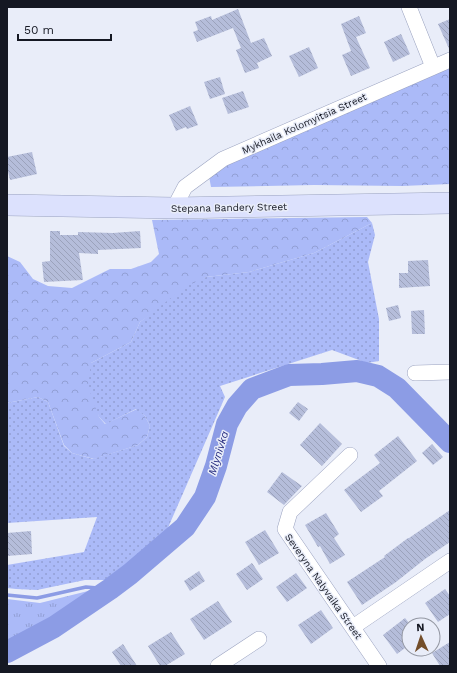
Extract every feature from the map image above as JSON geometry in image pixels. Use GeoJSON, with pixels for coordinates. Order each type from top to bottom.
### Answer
{"type":"FeatureCollection","features":[{"type":"Feature","properties":{"kind":"main road","name":"Stepana Bandery Street"},"geometry":{"type":"LineString","coordinates":[[7,205],[174,208],[450,203]]}},
{"type":"Feature","properties":{"kind":"street"},"geometry":{"type":"LineString","coordinates":[[409,7],[432,66]]}},
{"type":"Feature","properties":{"kind":"street","name":"Mykhaila Kolomyitsia Street"},"geometry":{"type":"LineString","coordinates":[[174,208],[185,187],[223,159],[432,66],[450,60]]}},
{"type":"Feature","properties":{"kind":"street"},"geometry":{"type":"LineString","coordinates":[[416,373],[450,372]]}},
{"type":"Feature","properties":{"kind":"street","name":"Severyna Nalyvaika Street"},"geometry":{"type":"LineString","coordinates":[[350,456],[290,512],[285,529],[379,666]]}},
{"type":"Feature","properties":{"kind":"street"},"geometry":{"type":"LineString","coordinates":[[353,627],[450,561]]}},
{"type":"Feature","properties":{"kind":"street"},"geometry":{"type":"LineString","coordinates":[[218,666],[259,639]]}},
{"type":"Feature","properties":{"kind":"green space"},"geometry":{"type":"Polygon","coordinates":[[[450,64],[450,184],[402,186],[314,185],[211,187],[208,171],[450,64]]]}},
{"type":"Feature","properties":{"kind":"green space"},"geometry":{"type":"Polygon","coordinates":[[[367,217],[372,223],[314,253],[249,272],[206,277],[140,322],[131,342],[91,363],[99,417],[105,424],[137,409],[145,416],[150,426],[147,437],[138,445],[94,459],[72,453],[64,445],[48,402],[38,397],[7,403],[7,256],[20,262],[33,279],[48,286],[72,288],[110,269],[131,269],[151,262],[159,254],[152,220],[367,217]]]}},
{"type":"Feature","properties":{"kind":"green space"},"geometry":{"type":"Polygon","coordinates":[[[372,223],[375,235],[368,262],[379,319],[379,361],[367,363],[332,350],[220,386],[225,397],[167,530],[108,580],[85,580],[37,590],[7,588],[7,565],[84,552],[97,517],[7,523],[7,403],[38,397],[48,402],[64,446],[72,453],[93,459],[138,445],[147,437],[150,426],[145,416],[136,409],[106,424],[99,417],[88,386],[91,363],[131,342],[140,322],[185,287],[206,277],[249,272],[314,253],[372,223]]]}},
{"type":"Feature","properties":{"kind":"green space"},"geometry":{"type":"Polygon","coordinates":[[[88,591],[92,593],[48,624],[7,644],[7,599],[40,603],[88,591]]]}},
{"type":"Feature","properties":{"kind":"building"},"geometry":{"type":"Polygon","coordinates":[[[238,9],[251,43],[264,38],[272,56],[257,63],[259,68],[245,73],[236,50],[241,48],[233,28],[197,42],[193,32],[198,30],[195,22],[211,16],[212,20],[238,9]]]}},
{"type":"Feature","properties":{"kind":"building"},"geometry":{"type":"Polygon","coordinates":[[[359,16],[366,33],[356,37],[370,68],[351,76],[342,55],[351,51],[341,24],[359,16]]]}},
{"type":"Feature","properties":{"kind":"building"},"geometry":{"type":"Polygon","coordinates":[[[450,19],[450,51],[438,24],[450,19]]]}},
{"type":"Feature","properties":{"kind":"building"},"geometry":{"type":"Polygon","coordinates":[[[401,34],[410,54],[393,62],[384,42],[401,34]]]}},
{"type":"Feature","properties":{"kind":"building"},"geometry":{"type":"Polygon","coordinates":[[[309,47],[318,68],[299,77],[289,56],[309,47]]]}},
{"type":"Feature","properties":{"kind":"building"},"geometry":{"type":"Polygon","coordinates":[[[220,77],[225,94],[210,99],[204,82],[220,77]]]}},
{"type":"Feature","properties":{"kind":"building"},"geometry":{"type":"Polygon","coordinates":[[[243,91],[249,107],[228,114],[222,98],[243,91]]]}},
{"type":"Feature","properties":{"kind":"building"},"geometry":{"type":"Polygon","coordinates":[[[190,106],[198,125],[187,129],[186,127],[176,131],[169,115],[190,106]]]}},
{"type":"Feature","properties":{"kind":"building"},"geometry":{"type":"Polygon","coordinates":[[[32,152],[37,174],[10,180],[7,167],[7,157],[32,152]]]}},
{"type":"Feature","properties":{"kind":"building"},"geometry":{"type":"Polygon","coordinates":[[[50,231],[60,231],[60,235],[78,235],[78,232],[113,233],[140,231],[141,248],[98,250],[98,254],[79,253],[83,280],[44,282],[42,262],[50,261],[50,231]]]}},
{"type":"Feature","properties":{"kind":"building"},"geometry":{"type":"Polygon","coordinates":[[[428,260],[430,286],[399,288],[399,273],[408,273],[408,261],[428,260]]]}},
{"type":"Feature","properties":{"kind":"building"},"geometry":{"type":"Polygon","coordinates":[[[398,305],[401,318],[389,321],[386,308],[398,305]]]}},
{"type":"Feature","properties":{"kind":"building"},"geometry":{"type":"Polygon","coordinates":[[[424,310],[425,334],[412,334],[411,311],[424,310]]]}},
{"type":"Feature","properties":{"kind":"building"},"geometry":{"type":"Polygon","coordinates":[[[298,402],[308,409],[299,421],[289,413],[298,402]]]}},
{"type":"Feature","properties":{"kind":"building"},"geometry":{"type":"Polygon","coordinates":[[[320,423],[342,444],[322,466],[300,445],[320,423]]]}},
{"type":"Feature","properties":{"kind":"building"},"geometry":{"type":"Polygon","coordinates":[[[398,436],[417,461],[379,491],[383,496],[361,512],[344,490],[380,463],[374,455],[398,436]]]}},
{"type":"Feature","properties":{"kind":"building"},"geometry":{"type":"Polygon","coordinates":[[[432,444],[443,457],[433,465],[422,453],[432,444]]]}},
{"type":"Feature","properties":{"kind":"building"},"geometry":{"type":"Polygon","coordinates":[[[282,472],[302,486],[284,505],[267,492],[282,472]]]}},
{"type":"Feature","properties":{"kind":"building"},"geometry":{"type":"Polygon","coordinates":[[[450,510],[450,542],[362,605],[347,582],[385,557],[384,556],[408,538],[450,510]]]}},
{"type":"Feature","properties":{"kind":"building"},"geometry":{"type":"Polygon","coordinates":[[[326,513],[339,534],[334,538],[345,555],[330,564],[320,546],[318,547],[305,525],[326,513]]]}},
{"type":"Feature","properties":{"kind":"building"},"geometry":{"type":"Polygon","coordinates":[[[265,530],[279,553],[259,565],[245,542],[265,530]]]}},
{"type":"Feature","properties":{"kind":"building"},"geometry":{"type":"Polygon","coordinates":[[[31,531],[32,554],[7,556],[7,533],[31,531]]]}},
{"type":"Feature","properties":{"kind":"building"},"geometry":{"type":"Polygon","coordinates":[[[252,563],[263,579],[247,590],[236,574],[252,563]]]}},
{"type":"Feature","properties":{"kind":"building"},"geometry":{"type":"Polygon","coordinates":[[[199,571],[205,581],[190,591],[184,581],[199,571]]]}},
{"type":"Feature","properties":{"kind":"building"},"geometry":{"type":"Polygon","coordinates":[[[296,573],[307,588],[287,602],[276,587],[296,573]]]}},
{"type":"Feature","properties":{"kind":"building"},"geometry":{"type":"Polygon","coordinates":[[[445,589],[450,596],[450,614],[441,620],[441,617],[435,617],[425,603],[445,589]]]}},
{"type":"Feature","properties":{"kind":"building"},"geometry":{"type":"Polygon","coordinates":[[[218,601],[232,622],[204,640],[190,619],[218,601]]]}},
{"type":"Feature","properties":{"kind":"building"},"geometry":{"type":"Polygon","coordinates":[[[321,610],[333,628],[311,644],[298,625],[321,610]]]}},
{"type":"Feature","properties":{"kind":"building"},"geometry":{"type":"Polygon","coordinates":[[[401,621],[401,651],[397,654],[383,635],[401,621]]]}},
{"type":"Feature","properties":{"kind":"building"},"geometry":{"type":"Polygon","coordinates":[[[171,632],[185,654],[165,666],[160,666],[148,646],[171,632]]]}},
{"type":"Feature","properties":{"kind":"building"},"geometry":{"type":"Polygon","coordinates":[[[450,642],[450,666],[440,666],[434,657],[441,657],[441,648],[450,642]]]}},
{"type":"Feature","properties":{"kind":"building"},"geometry":{"type":"Polygon","coordinates":[[[123,644],[137,666],[121,666],[112,652],[123,644]]]}},
{"type":"Feature","properties":{"kind":"waterway","name":"Mlynivka"},"geometry":{"type":"LineString","coordinates":[[7,652],[54,627],[110,589],[185,527],[205,497],[216,466],[227,424],[237,406],[252,389],[289,375],[357,371],[378,376],[397,388],[450,442]]}},
{"type":"Feature","properties":{"kind":"waterway"},"geometry":{"type":"LineString","coordinates":[[7,595],[37,598],[86,587],[110,589]]}}]}
